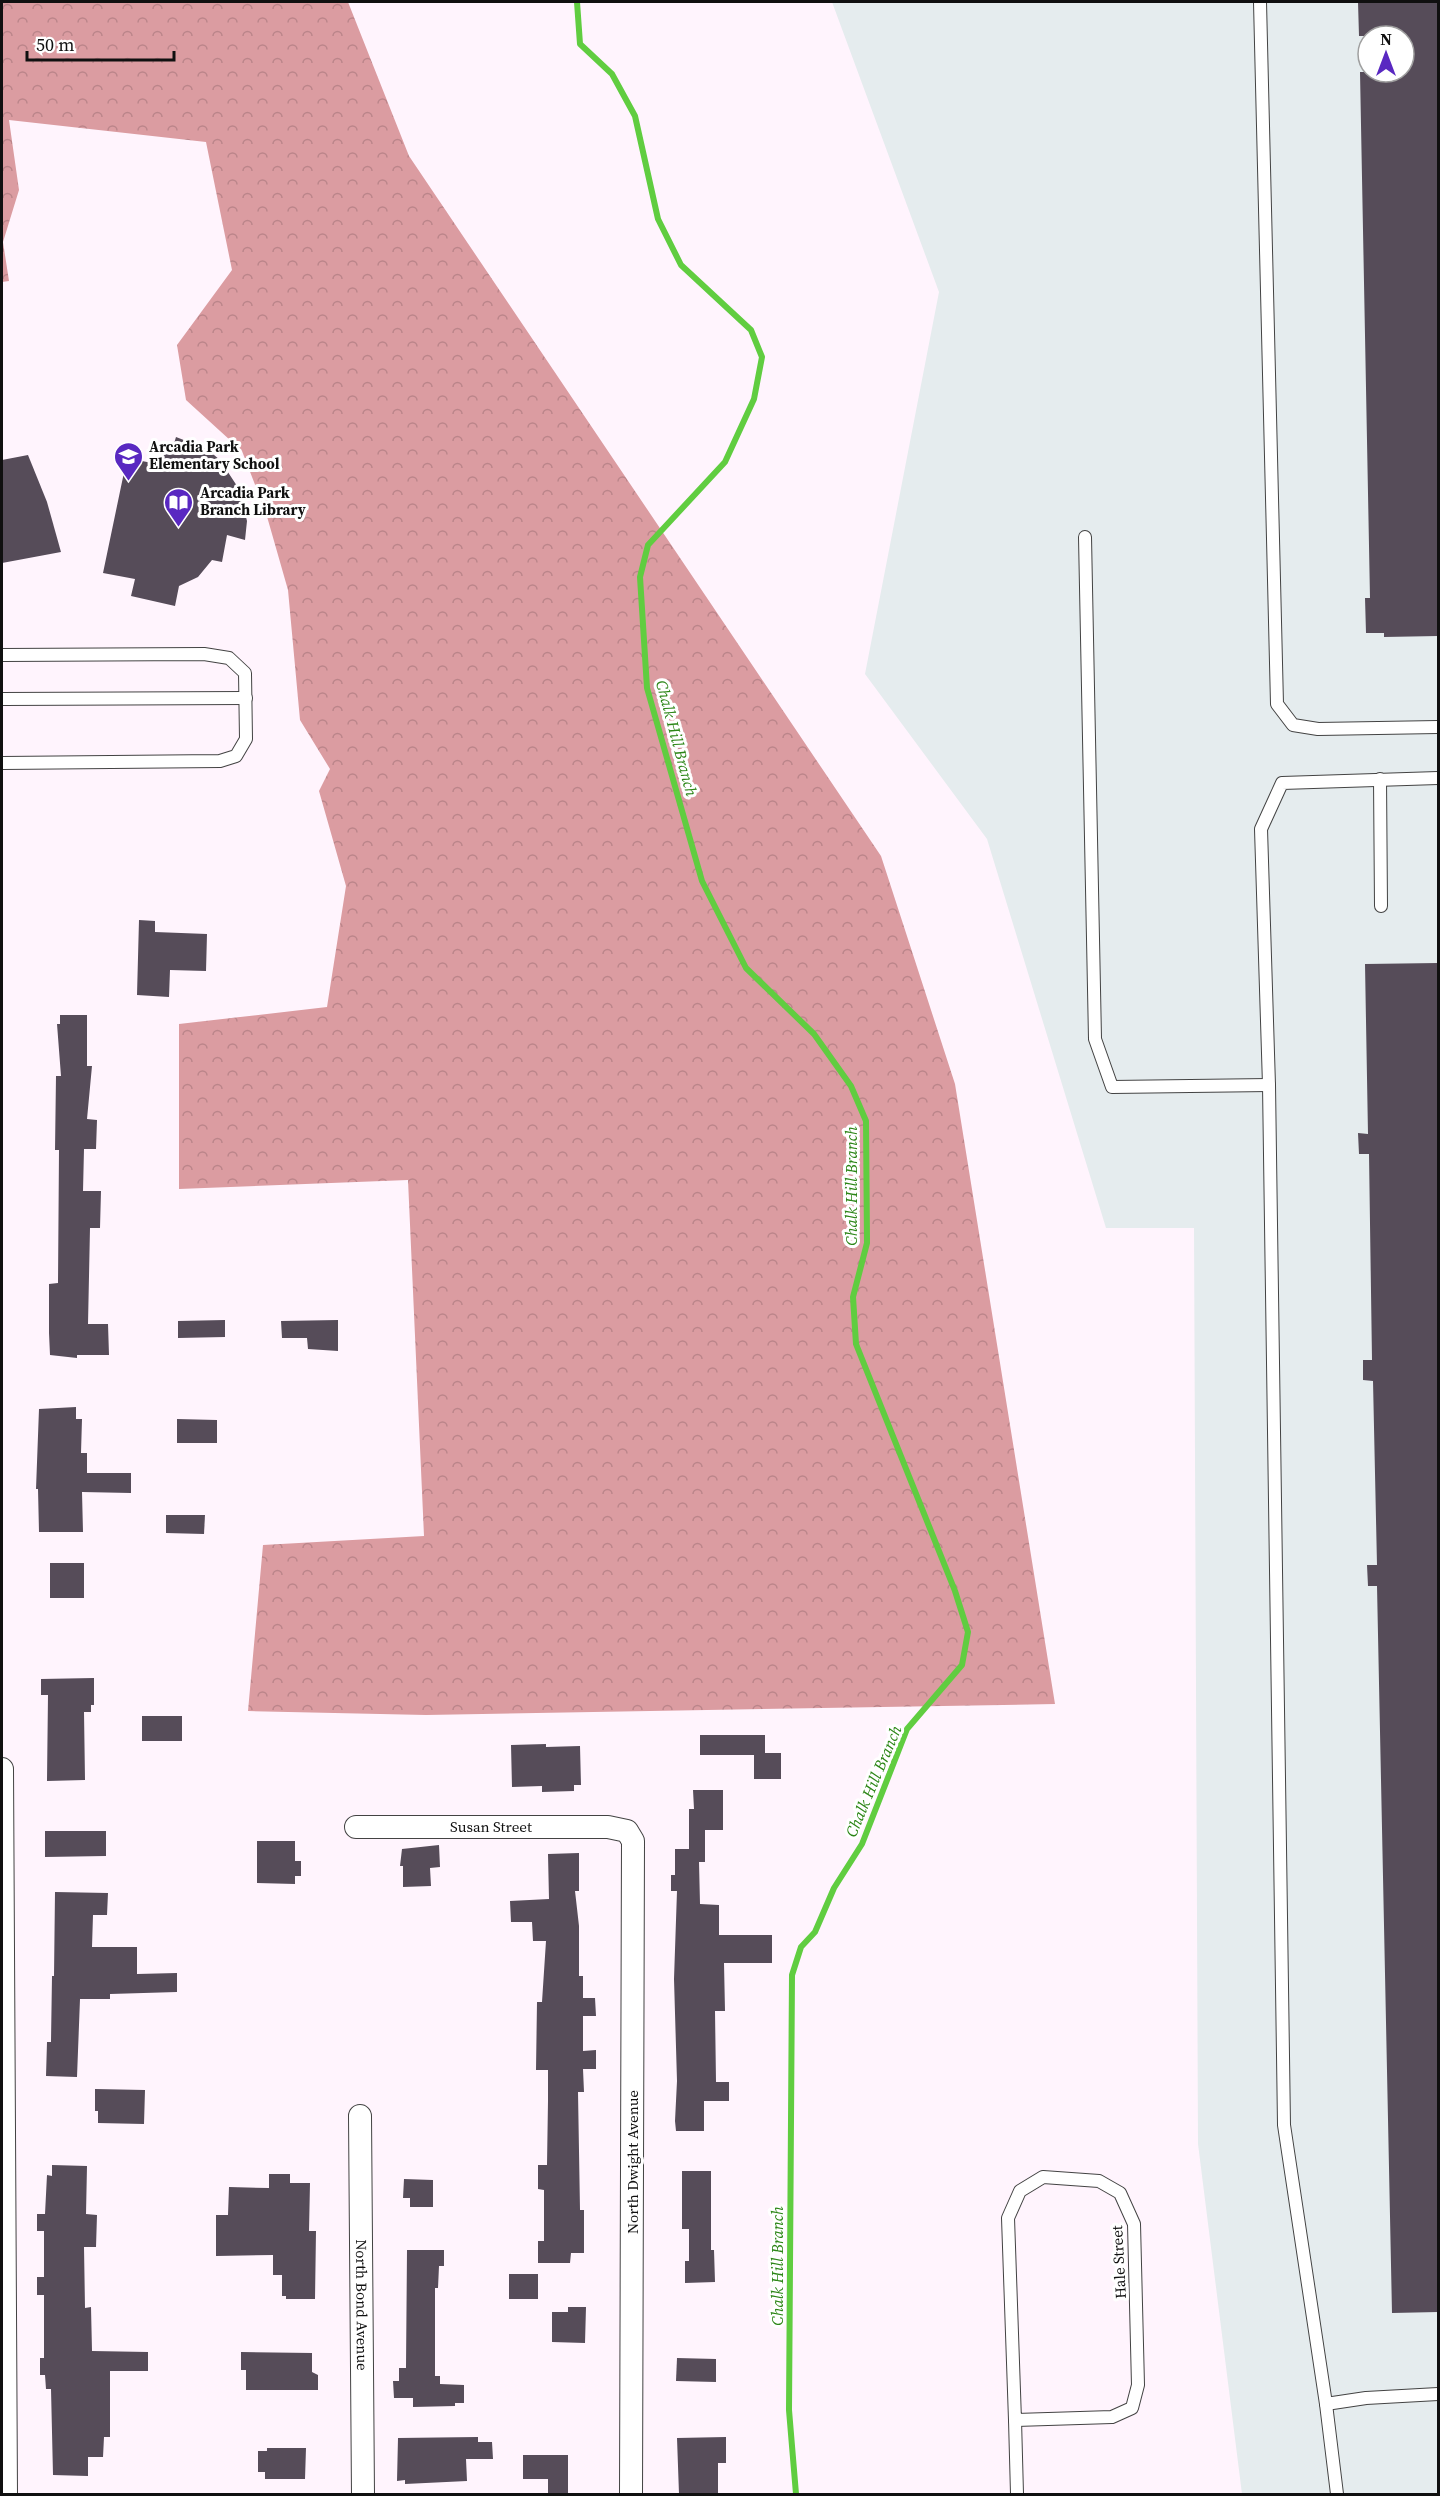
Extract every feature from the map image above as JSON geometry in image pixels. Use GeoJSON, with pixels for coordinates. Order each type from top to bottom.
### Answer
{"type":"FeatureCollection","features":[{"type":"Feature","properties":{"kind":"street"},"geometry":{"type":"LineString","coordinates":[[2,1769],[6,2494]]}},
{"type":"Feature","properties":{"kind":"street","name":"Susan Street"},"geometry":{"type":"LineString","coordinates":[[356,1827],[608,1827],[627,1831]]}},
{"type":"Feature","properties":{"kind":"street","name":"North Dwight Avenue"},"geometry":{"type":"LineString","coordinates":[[627,1831],[635,1847],[632,2494]]}},
{"type":"Feature","properties":{"kind":"street","name":"North Bond Avenue"},"geometry":{"type":"LineString","coordinates":[[360,2116],[363,2494]]}},
{"type":"Feature","properties":{"kind":"lane"},"geometry":{"type":"LineString","coordinates":[[1260,2],[1277,704],[1293,725],[1318,729],[1438,727]]}},
{"type":"Feature","properties":{"kind":"lane"},"geometry":{"type":"LineString","coordinates":[[1085,537],[1095,1039],[1112,1087],[1269,1085]]}},
{"type":"Feature","properties":{"kind":"lane"},"geometry":{"type":"LineString","coordinates":[[2,655],[204,654],[229,658],[245,674],[246,698],[246,739],[236,756],[220,761],[2,763]]}},
{"type":"Feature","properties":{"kind":"lane"},"geometry":{"type":"LineString","coordinates":[[2,699],[246,698]]}},
{"type":"Feature","properties":{"kind":"lane"},"geometry":{"type":"LineString","coordinates":[[1337,2494],[1326,2404],[1284,2125],[1269,1085],[1261,829],[1282,783],[1438,778]]}},
{"type":"Feature","properties":{"kind":"lane"},"geometry":{"type":"LineString","coordinates":[[1380,779],[1381,906]]}},
{"type":"Feature","properties":{"kind":"lane","name":"Hale Street"},"geometry":{"type":"LineString","coordinates":[[1015,2420],[1112,2417],[1132,2408],[1138,2385],[1134,2224],[1120,2193],[1099,2181],[1043,2177],[1020,2191],[1008,2218],[1017,2494]]}},
{"type":"Feature","properties":{"kind":"lane"},"geometry":{"type":"LineString","coordinates":[[1326,2404],[1366,2398],[1438,2394]]}},
{"type":"Feature","properties":{"kind":"shaded area"},"geometry":{"type":"Polygon","coordinates":[[[832,2],[1438,2],[1438,2494],[1242,2494],[1198,2144],[1194,1228],[1106,1228],[987,839],[865,674],[939,292],[832,2]]]}},
{"type":"Feature","properties":{"kind":"green space"},"geometry":{"type":"Polygon","coordinates":[[[2,2],[348,2],[409,156],[881,856],[955,1084],[1055,1704],[426,1715],[248,1711],[263,1545],[424,1536],[408,1180],[179,1189],[179,1024],[327,1007],[346,886],[319,791],[330,769],[300,720],[288,590],[266,513],[242,451],[186,400],[177,345],[232,270],[206,142],[9,120],[19,190],[3,242],[9,281],[2,282],[2,2]]]}},
{"type":"Feature","properties":{"kind":"building"},"geometry":{"type":"Polygon","coordinates":[[[1358,2],[1438,2],[1438,636],[1384,637],[1384,633],[1366,633],[1365,598],[1370,598],[1360,84],[1416,84],[1416,24],[1359,24],[1358,2]]]}},
{"type":"Feature","properties":{"kind":"building","name":"Arcadia Park Branch Library"},"geometry":{"type":"Polygon","coordinates":[[[176,437],[207,449],[220,460],[239,489],[247,521],[245,540],[227,535],[222,562],[212,560],[198,577],[179,586],[175,606],[131,596],[135,579],[103,573],[127,458],[152,463],[160,453],[172,450],[176,437]]]}},
{"type":"Feature","properties":{"kind":"building"},"geometry":{"type":"Polygon","coordinates":[[[28,455],[47,502],[61,552],[2,563],[2,460],[28,455]]]}},
{"type":"Feature","properties":{"kind":"building"},"geometry":{"type":"Polygon","coordinates":[[[139,920],[155,921],[155,932],[207,934],[206,971],[170,970],[169,997],[137,995],[139,920]]]}},
{"type":"Feature","properties":{"kind":"building"},"geometry":{"type":"Polygon","coordinates":[[[1438,963],[1438,2312],[1392,2313],[1377,1586],[1368,1586],[1367,1565],[1377,1565],[1373,1381],[1363,1380],[1363,1360],[1372,1360],[1369,1154],[1359,1154],[1358,1133],[1368,1134],[1365,964],[1438,963]]]}},
{"type":"Feature","properties":{"kind":"building"},"geometry":{"type":"Polygon","coordinates":[[[60,1015],[87,1015],[87,1066],[92,1066],[87,1119],[97,1120],[96,1149],[84,1149],[83,1191],[101,1191],[100,1228],[90,1228],[88,1324],[108,1324],[109,1355],[77,1355],[77,1358],[50,1355],[49,1284],[58,1283],[59,1150],[55,1150],[56,1076],[61,1076],[57,1024],[60,1024],[60,1015]]]}},
{"type":"Feature","properties":{"kind":"building"},"geometry":{"type":"Polygon","coordinates":[[[225,1320],[225,1337],[178,1338],[178,1321],[225,1320]]]}},
{"type":"Feature","properties":{"kind":"building"},"geometry":{"type":"Polygon","coordinates":[[[338,1320],[338,1351],[308,1349],[307,1338],[282,1338],[281,1321],[338,1320]]]}},
{"type":"Feature","properties":{"kind":"building"},"geometry":{"type":"Polygon","coordinates":[[[76,1407],[76,1419],[82,1419],[81,1453],[87,1453],[87,1473],[131,1473],[131,1493],[82,1492],[83,1532],[39,1532],[38,1489],[36,1489],[39,1409],[76,1407]]]}},
{"type":"Feature","properties":{"kind":"building"},"geometry":{"type":"Polygon","coordinates":[[[177,1419],[217,1420],[217,1443],[177,1443],[177,1419]]]}},
{"type":"Feature","properties":{"kind":"building"},"geometry":{"type":"Polygon","coordinates":[[[166,1515],[205,1515],[204,1534],[166,1533],[166,1515]]]}},
{"type":"Feature","properties":{"kind":"building"},"geometry":{"type":"Polygon","coordinates":[[[50,1563],[84,1563],[84,1598],[50,1598],[50,1563]]]}},
{"type":"Feature","properties":{"kind":"building"},"geometry":{"type":"Polygon","coordinates":[[[94,1678],[94,1705],[91,1705],[91,1712],[84,1712],[85,1780],[47,1781],[48,1695],[41,1695],[41,1679],[94,1678]]]}},
{"type":"Feature","properties":{"kind":"building"},"geometry":{"type":"Polygon","coordinates":[[[142,1716],[182,1716],[182,1741],[142,1741],[142,1716]]]}},
{"type":"Feature","properties":{"kind":"building"},"geometry":{"type":"Polygon","coordinates":[[[700,1735],[765,1735],[765,1753],[781,1753],[781,1779],[754,1779],[754,1755],[700,1755],[700,1735]]]}},
{"type":"Feature","properties":{"kind":"building"},"geometry":{"type":"Polygon","coordinates":[[[546,1744],[546,1747],[580,1746],[581,1785],[574,1785],[574,1791],[542,1792],[542,1786],[512,1787],[511,1745],[546,1744]]]}},
{"type":"Feature","properties":{"kind":"building"},"geometry":{"type":"Polygon","coordinates":[[[693,1790],[723,1790],[723,1830],[705,1830],[705,1862],[699,1862],[700,1904],[719,1905],[719,1935],[772,1935],[772,1963],[724,1963],[725,2011],[715,2011],[716,2082],[729,2082],[729,2101],[704,2101],[704,2131],[676,2131],[674,1979],[677,1891],[671,1891],[671,1875],[675,1875],[675,1849],[689,1849],[689,1809],[694,1809],[693,1790]]]}},
{"type":"Feature","properties":{"kind":"building"},"geometry":{"type":"Polygon","coordinates":[[[45,1831],[106,1831],[106,1856],[45,1857],[45,1831]]]}},
{"type":"Feature","properties":{"kind":"building"},"geometry":{"type":"Polygon","coordinates":[[[257,1841],[295,1841],[295,1861],[301,1861],[301,1876],[295,1876],[295,1884],[257,1883],[257,1841]]]}},
{"type":"Feature","properties":{"kind":"building"},"geometry":{"type":"Polygon","coordinates":[[[439,1845],[440,1867],[430,1868],[431,1886],[403,1887],[403,1866],[400,1866],[402,1849],[439,1845]]]}},
{"type":"Feature","properties":{"kind":"building"},"geometry":{"type":"Polygon","coordinates":[[[579,1853],[579,1891],[575,1891],[579,1926],[579,1976],[583,1976],[583,1998],[595,1998],[596,2016],[583,2016],[583,2051],[596,2050],[596,2069],[583,2069],[584,2092],[578,2092],[580,2210],[584,2210],[584,2253],[571,2253],[570,2263],[538,2263],[538,2241],[544,2241],[544,2190],[538,2189],[538,2165],[547,2165],[548,2070],[536,2070],[537,2002],[542,2002],[546,1941],[533,1941],[532,1922],[511,1922],[510,1901],[549,1899],[548,1854],[579,1853]]]}},
{"type":"Feature","properties":{"kind":"building"},"geometry":{"type":"Polygon","coordinates":[[[55,1892],[108,1893],[107,1915],[93,1915],[92,1947],[137,1947],[137,1974],[177,1973],[177,1992],[110,1994],[110,1999],[80,1999],[77,2077],[46,2076],[47,2042],[51,2042],[55,1892]]]}},
{"type":"Feature","properties":{"kind":"building"},"geometry":{"type":"Polygon","coordinates":[[[95,2089],[145,2090],[144,2124],[98,2123],[98,2111],[95,2111],[95,2089]]]}},
{"type":"Feature","properties":{"kind":"building"},"geometry":{"type":"Polygon","coordinates":[[[52,2165],[87,2166],[86,2214],[97,2215],[96,2247],[84,2247],[85,2308],[91,2307],[92,2351],[148,2352],[148,2371],[110,2371],[110,2437],[104,2437],[103,2457],[88,2457],[88,2476],[53,2475],[51,2389],[46,2389],[45,2375],[40,2375],[40,2358],[44,2358],[44,2295],[37,2295],[37,2277],[44,2277],[44,2231],[37,2231],[37,2214],[45,2214],[47,2175],[52,2176],[52,2165]]]}},
{"type":"Feature","properties":{"kind":"building"},"geometry":{"type":"Polygon","coordinates":[[[682,2171],[711,2171],[711,2250],[714,2250],[715,2282],[685,2283],[685,2261],[689,2261],[689,2229],[682,2229],[682,2171]]]}},
{"type":"Feature","properties":{"kind":"building"},"geometry":{"type":"Polygon","coordinates":[[[269,2174],[290,2174],[290,2183],[310,2183],[309,2231],[316,2231],[315,2299],[286,2299],[286,2296],[282,2296],[282,2275],[273,2275],[273,2255],[216,2256],[216,2215],[228,2215],[229,2187],[269,2188],[269,2174]]]}},
{"type":"Feature","properties":{"kind":"building"},"geometry":{"type":"Polygon","coordinates":[[[404,2179],[433,2180],[433,2207],[410,2207],[410,2198],[403,2198],[404,2179]]]}},
{"type":"Feature","properties":{"kind":"building"},"geometry":{"type":"Polygon","coordinates":[[[407,2250],[444,2250],[444,2266],[439,2266],[438,2288],[435,2288],[435,2376],[440,2376],[440,2384],[464,2385],[464,2403],[455,2403],[455,2406],[413,2407],[413,2398],[394,2398],[393,2381],[399,2381],[399,2368],[406,2368],[407,2250]]]}},
{"type":"Feature","properties":{"kind":"building"},"geometry":{"type":"Polygon","coordinates":[[[509,2274],[538,2274],[538,2299],[509,2299],[509,2274]]]}},
{"type":"Feature","properties":{"kind":"building"},"geometry":{"type":"Polygon","coordinates":[[[568,2307],[586,2307],[585,2343],[552,2342],[552,2312],[568,2312],[568,2307]]]}},
{"type":"Feature","properties":{"kind":"building"},"geometry":{"type":"Polygon","coordinates":[[[241,2352],[312,2353],[312,2372],[318,2375],[318,2390],[246,2390],[246,2370],[241,2370],[241,2352]]]}},
{"type":"Feature","properties":{"kind":"building"},"geometry":{"type":"Polygon","coordinates":[[[677,2358],[716,2359],[716,2382],[676,2381],[677,2358]]]}},
{"type":"Feature","properties":{"kind":"building"},"geometry":{"type":"Polygon","coordinates":[[[478,2437],[478,2442],[492,2442],[493,2459],[466,2459],[467,2481],[405,2484],[405,2480],[397,2481],[398,2438],[478,2437]]]}},
{"type":"Feature","properties":{"kind":"building"},"geometry":{"type":"Polygon","coordinates":[[[726,2437],[726,2463],[718,2463],[718,2494],[679,2494],[677,2438],[726,2437]]]}},
{"type":"Feature","properties":{"kind":"building"},"geometry":{"type":"Polygon","coordinates":[[[267,2448],[306,2448],[305,2479],[265,2479],[265,2472],[258,2472],[258,2451],[267,2451],[267,2448]]]}},
{"type":"Feature","properties":{"kind":"building"},"geometry":{"type":"Polygon","coordinates":[[[523,2455],[568,2455],[568,2494],[548,2494],[548,2479],[523,2479],[523,2455]]]}},
{"type":"Feature","properties":{"kind":"waterway","name":"Chalk Hill Branch"},"geometry":{"type":"LineString","coordinates":[[577,2],[580,44],[612,74],[635,116],[658,219],[681,265],[751,330],[762,357],[754,399],[725,462],[648,545],[640,577],[647,688],[702,881],[746,968],[814,1034],[851,1086],[866,1121],[867,1243],[853,1297],[856,1344],[955,1591],[968,1632],[962,1665],[907,1729],[862,1844],[834,1888],[815,1932],[801,1947],[792,1975],[789,2410],[796,2494]]}},
{"type":"Feature","properties":{"kind":"place","name":"Arcadia Park Elementary School"},"geometry":{"type":"Point","coordinates":[128,482]}},
{"type":"Feature","properties":{"kind":"place","name":"Arcadia Park Branch Library"},"geometry":{"type":"Point","coordinates":[179,528]}}]}
